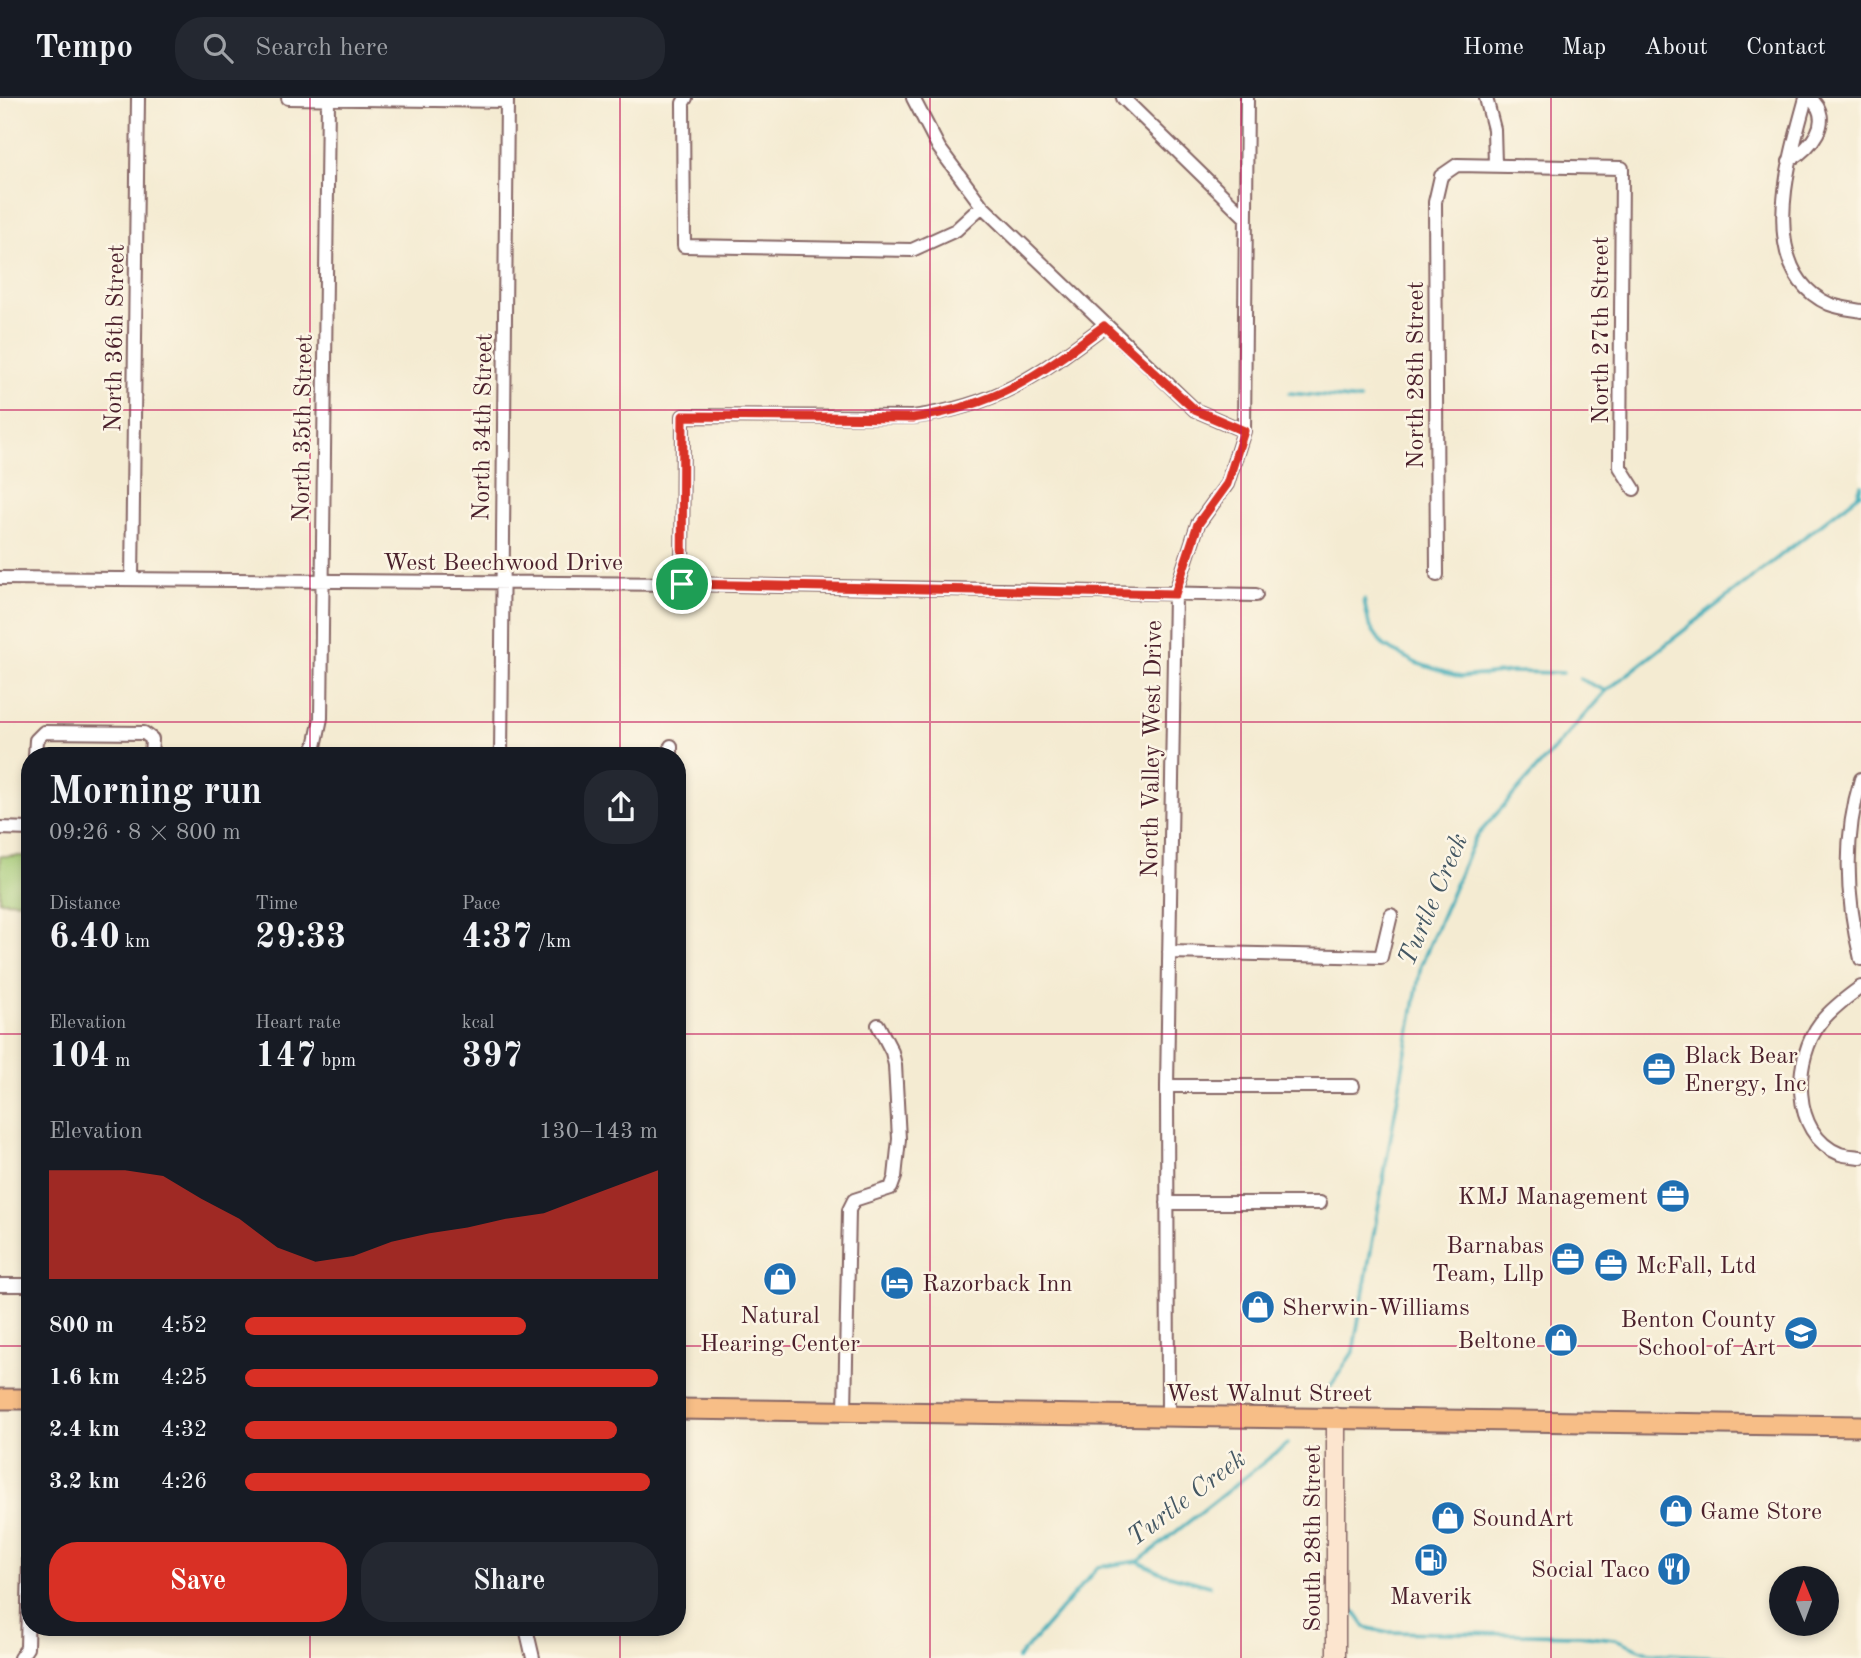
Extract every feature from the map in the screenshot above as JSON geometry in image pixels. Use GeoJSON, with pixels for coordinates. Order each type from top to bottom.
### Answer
{"type":"FeatureCollection","features":[{"type":"Feature","properties":{"kind":"main road"},"geometry":{"type":"LineString","coordinates":[[0,1399],[21,1399]]}},
{"type":"Feature","properties":{"kind":"main road","name":"West Walnut Street"},"geometry":{"type":"LineString","coordinates":[[686,1409],[1861,1426]]}},
{"type":"Feature","properties":{"kind":"street","name":"North 36th Street"},"geometry":{"type":"LineString","coordinates":[[132,579],[138,98]]}},
{"type":"Feature","properties":{"kind":"street"},"geometry":{"type":"LineString","coordinates":[[288,98],[507,100]]}},
{"type":"Feature","properties":{"kind":"street"},"geometry":{"type":"LineString","coordinates":[[686,98],[683,103],[684,246],[912,250],[956,230],[982,206]]}},
{"type":"Feature","properties":{"kind":"street"},"geometry":{"type":"LineString","coordinates":[[913,98],[939,148],[982,206],[1104,326],[1195,410],[1244,431]]}},
{"type":"Feature","properties":{"kind":"street"},"geometry":{"type":"LineString","coordinates":[[1123,98],[1245,217]]}},
{"type":"Feature","properties":{"kind":"street","name":"North Valley West Drive"},"geometry":{"type":"LineString","coordinates":[[1168,1417],[1167,1086],[1175,594],[1198,524],[1227,484],[1244,431],[1247,98]]}},
{"type":"Feature","properties":{"kind":"street"},"geometry":{"type":"LineString","coordinates":[[1486,98],[1494,129],[1495,164]]}},
{"type":"Feature","properties":{"kind":"street"},"geometry":{"type":"LineString","coordinates":[[1789,161],[1815,139],[1820,126],[1816,103],[1808,98],[1789,161],[1782,193],[1783,225],[1790,258],[1806,288],[1830,304],[1861,311]]}},
{"type":"Feature","properties":{"kind":"street","name":"North 35th Street"},"geometry":{"type":"LineString","coordinates":[[315,747],[321,718],[328,99]]}},
{"type":"Feature","properties":{"kind":"street","name":"North 34th Street"},"geometry":{"type":"LineString","coordinates":[[501,747],[507,100]]}},
{"type":"Feature","properties":{"kind":"street","name":"North 27th Street"},"geometry":{"type":"LineString","coordinates":[[1495,164],[1622,168],[1620,467],[1634,489]]}},
{"type":"Feature","properties":{"kind":"street","name":"North 28th Street"},"geometry":{"type":"LineString","coordinates":[[1437,575],[1435,202],[1441,176],[1457,165],[1495,164]]}},
{"type":"Feature","properties":{"kind":"street"},"geometry":{"type":"LineString","coordinates":[[682,584],[683,416],[913,418],[949,412],[988,401],[1042,373],[1104,326]]}},
{"type":"Feature","properties":{"kind":"street","name":"West Beechwood Drive"},"geometry":{"type":"LineString","coordinates":[[0,578],[682,584],[1256,595]]}},
{"type":"Feature","properties":{"kind":"street"},"geometry":{"type":"LineString","coordinates":[[36,747],[36,740],[44,733],[144,733],[152,739],[152,747]]}},
{"type":"Feature","properties":{"kind":"street"},"geometry":{"type":"LineString","coordinates":[[1861,779],[1853,805],[1848,849],[1849,895],[1861,959]]}},
{"type":"Feature","properties":{"kind":"street"},"geometry":{"type":"LineString","coordinates":[[0,828],[21,829]]}},
{"type":"Feature","properties":{"kind":"street"},"geometry":{"type":"LineString","coordinates":[[1169,953],[1381,957],[1391,915]]}},
{"type":"Feature","properties":{"kind":"street"},"geometry":{"type":"LineString","coordinates":[[1861,987],[1820,1023],[1807,1048],[1802,1097],[1806,1120],[1818,1138],[1839,1153],[1861,1157]]}},
{"type":"Feature","properties":{"kind":"street"},"geometry":{"type":"LineString","coordinates":[[845,1411],[849,1210],[854,1200],[891,1188],[897,1160],[895,1065],[892,1052],[878,1025]]}},
{"type":"Feature","properties":{"kind":"street"},"geometry":{"type":"LineString","coordinates":[[1167,1086],[1353,1086]]}},
{"type":"Feature","properties":{"kind":"street"},"geometry":{"type":"LineString","coordinates":[[1167,1203],[1320,1203]]}},
{"type":"Feature","properties":{"kind":"street"},"geometry":{"type":"LineString","coordinates":[[0,1285],[21,1285]]}},
{"type":"Feature","properties":{"kind":"street","name":"South 28th Street"},"geometry":{"type":"LineString","coordinates":[[1336,1417],[1336,1658]]}},
{"type":"Feature","properties":{"kind":"street"},"geometry":{"type":"LineString","coordinates":[[20,1658],[27,1648],[27,1636]]}},
{"type":"Feature","properties":{"kind":"street"},"geometry":{"type":"LineString","coordinates":[[528,1636],[533,1658]]}},
{"type":"Feature","properties":{"kind":"green space"},"geometry":{"type":"Polygon","coordinates":[[[0,856],[21,856],[21,902],[0,901],[0,856]]]}},
{"type":"Feature","properties":{"kind":"waterway"},"geometry":{"type":"LineString","coordinates":[[1289,393],[1360,400]]}},
{"type":"Feature","properties":{"kind":"waterway","name":"Turtle Creek"},"geometry":{"type":"LineString","coordinates":[[1857,496],[1861,485]]}},
{"type":"Feature","properties":{"kind":"waterway","name":"Turtle Creek"},"geometry":{"type":"LineString","coordinates":[[1325,1395],[1353,1352],[1421,965],[1475,838],[1606,691],[1861,493]]}},
{"type":"Feature","properties":{"kind":"waterway"},"geometry":{"type":"LineString","coordinates":[[1364,600],[1369,625],[1383,645],[1416,663],[1460,677],[1511,672],[1563,673]]}},
{"type":"Feature","properties":{"kind":"waterway"},"geometry":{"type":"LineString","coordinates":[[1580,679],[1606,691]]}},
{"type":"Feature","properties":{"kind":"waterway","name":"Turtle Creek"},"geometry":{"type":"LineString","coordinates":[[1018,1658],[1098,1567],[1139,1561],[1287,1444]]}},
{"type":"Feature","properties":{"kind":"waterway"},"geometry":{"type":"LineString","coordinates":[[1139,1562],[1162,1573],[1210,1586]]}},
{"type":"Feature","properties":{"kind":"waterway"},"geometry":{"type":"LineString","coordinates":[[1350,1606],[1365,1627],[1383,1632],[1579,1635],[1615,1639],[1650,1653],[1741,1658]]}},
{"type":"Feature","properties":{"kind":"place","name":"Black Bear Energy, Inc"},"geometry":{"type":"Point","coordinates":[1659,1069]}},
{"type":"Feature","properties":{"kind":"place","name":"KMJ Management"},"geometry":{"type":"Point","coordinates":[1673,1196]}},
{"type":"Feature","properties":{"kind":"place","name":"Barnabas Team, Lllp"},"geometry":{"type":"Point","coordinates":[1568,1259]}},
{"type":"Feature","properties":{"kind":"place","name":"McFall, Ltd"},"geometry":{"type":"Point","coordinates":[1611,1265]}},
{"type":"Feature","properties":{"kind":"place","name":"Natural Hearing Center"},"geometry":{"type":"Point","coordinates":[780,1279]}},
{"type":"Feature","properties":{"kind":"place","name":"Razorback Inn"},"geometry":{"type":"Point","coordinates":[897,1283]}},
{"type":"Feature","properties":{"kind":"place","name":"Sherwin-Williams"},"geometry":{"type":"Point","coordinates":[1258,1307]}},
{"type":"Feature","properties":{"kind":"place","name":"Benton County School of Art"},"geometry":{"type":"Point","coordinates":[1801,1333]}},
{"type":"Feature","properties":{"kind":"place","name":"Beltone"},"geometry":{"type":"Point","coordinates":[1561,1340]}},
{"type":"Feature","properties":{"kind":"place","name":"Game Store"},"geometry":{"type":"Point","coordinates":[1676,1511]}},
{"type":"Feature","properties":{"kind":"place","name":"SoundArt"},"geometry":{"type":"Point","coordinates":[1448,1518]}},
{"type":"Feature","properties":{"kind":"place","name":"Maverik"},"geometry":{"type":"Point","coordinates":[1431,1560]}},
{"type":"Feature","properties":{"kind":"place","name":"Social Taco"},"geometry":{"type":"Point","coordinates":[1674,1569]}},
{"type":"Feature","properties":{"kind":"route"},"geometry":{"type":"LineString","coordinates":[[1104,326],[1195,410],[1244,431],[1227,484],[1198,524],[1175,594],[682,584],[683,416],[913,418],[949,412],[988,401],[1042,373],[1104,326]]}}]}
